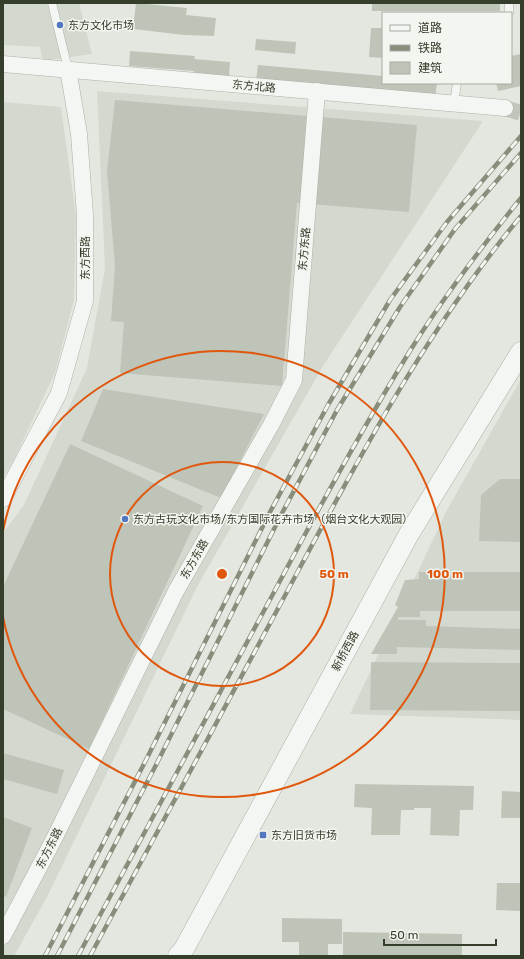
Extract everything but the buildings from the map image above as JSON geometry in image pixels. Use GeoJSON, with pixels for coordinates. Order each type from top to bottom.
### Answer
{"type":"FeatureCollection","features":[{"type":"Feature","properties":{"kind":"street","name":"东方北路"},"geometry":{"type":"LineString","coordinates":[[3,64],[505,108]]}},
{"type":"Feature","properties":{"kind":"street","name":"东方西路"},"geometry":{"type":"LineString","coordinates":[[3,499],[59,393],[85,301],[85,215],[78,134],[68,69]]}},
{"type":"Feature","properties":{"kind":"street","name":"东方东路"},"geometry":{"type":"LineString","coordinates":[[3,936],[55,837],[176,591],[271,425],[294,380],[317,91]]}},
{"type":"Feature","properties":{"kind":"street","name":"新桥西路"},"geometry":{"type":"LineString","coordinates":[[178,956],[188,942],[409,534],[521,352]]}},
{"type":"Feature","properties":{"kind":"lane","name":"东方西路"},"geometry":{"type":"LineString","coordinates":[[52,3],[68,69]]}},
{"type":"Feature","properties":{"kind":"lane"},"geometry":{"type":"LineString","coordinates":[[454,103],[457,84]]}},
{"type":"Feature","properties":{"kind":"shaded area","name":"东方文化市场"},"geometry":{"type":"Polygon","coordinates":[[[3,3],[79,3],[92,54],[43,61],[40,47],[3,45],[3,3]]]}},
{"type":"Feature","properties":{"kind":"shaded area","name":"东方古玩文化市场/东方国际花卉市场（烟台文化大观园）"},"geometry":{"type":"Polygon","coordinates":[[[97,91],[483,121],[323,366],[197,587],[47,897],[14,956],[3,956],[3,533],[24,505],[87,368],[105,268],[97,91]]]}},
{"type":"Feature","properties":{"kind":"shaded area"},"geometry":{"type":"Polygon","coordinates":[[[3,102],[61,107],[76,216],[74,300],[55,373],[13,461],[3,478],[3,102]]]}},
{"type":"Feature","properties":{"kind":"shaded area"},"geometry":{"type":"Polygon","coordinates":[[[521,379],[521,720],[350,714],[447,510],[521,379]]]}},
{"type":"Feature","properties":{"kind":"tunnel"},"geometry":{"type":"LineString","coordinates":[[505,108],[521,113]]}},
{"type":"Feature","properties":{"kind":"railway"},"geometry":{"type":"LineString","coordinates":[[45,956],[146,760],[270,512],[328,405],[390,300],[447,222],[521,136]]}},
{"type":"Feature","properties":{"kind":"railway"},"geometry":{"type":"LineString","coordinates":[[57,956],[156,765],[280,517],[337,410],[400,307],[455,229],[521,153]]}},
{"type":"Feature","properties":{"kind":"railway"},"geometry":{"type":"LineString","coordinates":[[78,956],[370,417],[405,359],[446,297],[521,198]]}},
{"type":"Feature","properties":{"kind":"railway"},"geometry":{"type":"LineString","coordinates":[[90,956],[368,443],[424,349],[487,259],[521,216]]}},
{"type":"Feature","properties":{"kind":"place","name":"东方文化市场"},"geometry":{"type":"Point","coordinates":[60,25]}},
{"type":"Feature","properties":{"kind":"place","name":"东方古玩文化市场/东方国际花卉市场（烟台文化大观园）"},"geometry":{"type":"Point","coordinates":[125,519]}},
{"type":"Feature","properties":{"kind":"place","name":"东方旧货市场"},"geometry":{"type":"Point","coordinates":[263,835]}}]}
